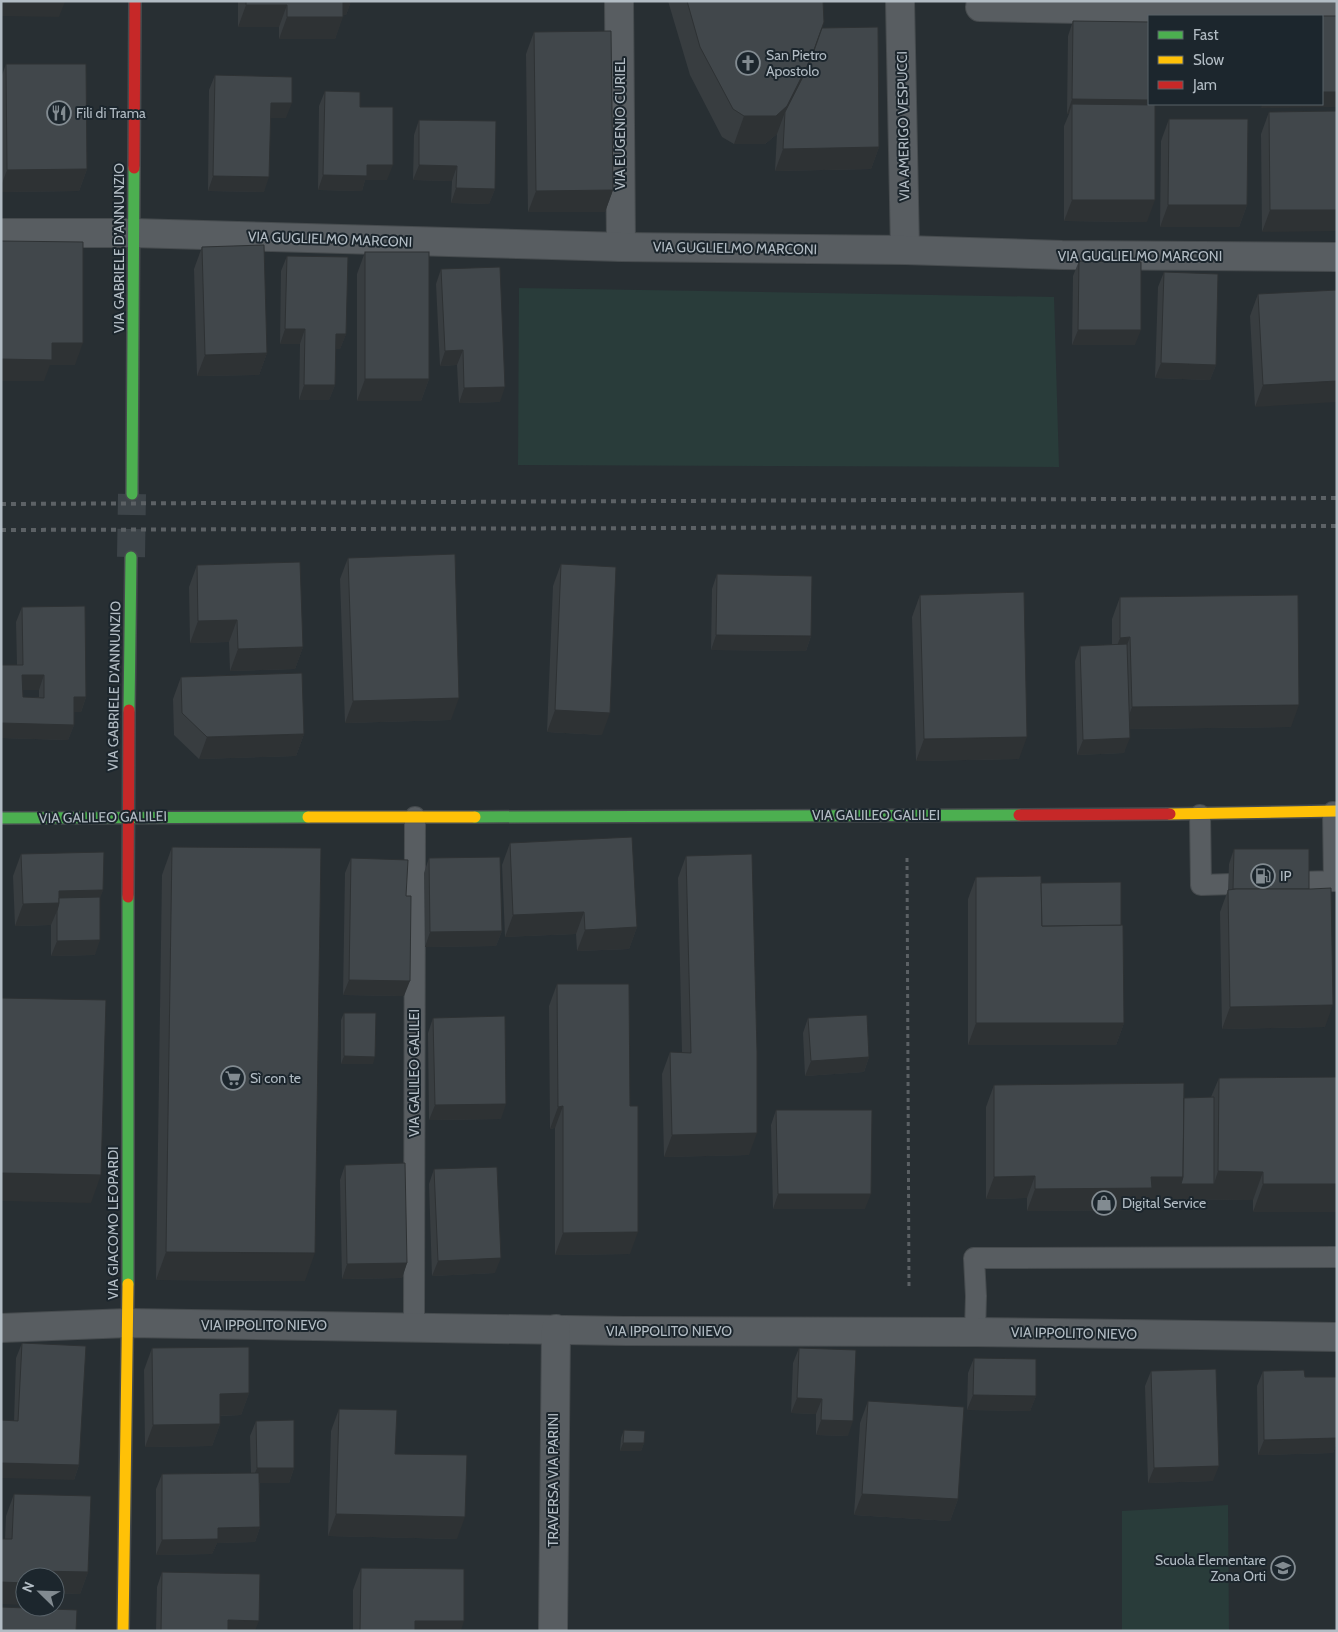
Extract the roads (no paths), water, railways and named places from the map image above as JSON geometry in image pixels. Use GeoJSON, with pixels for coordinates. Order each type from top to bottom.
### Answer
{"type":"FeatureCollection","features":[{"type":"Feature","properties":{"kind":"street","name":"VIA GABRIELE D'ANNUNZIO"},"geometry":{"type":"LineString","coordinates":[[132,494],[135,1]]}},
{"type":"Feature","properties":{"kind":"street","name":"VIA EUGENIO CURIEL"},"geometry":{"type":"LineString","coordinates":[[619,1],[621,247]]}},
{"type":"Feature","properties":{"kind":"street","name":"VIA AMERIGO VESPUCCI"},"geometry":{"type":"LineString","coordinates":[[900,1],[905,250]]}},
{"type":"Feature","properties":{"kind":"street"},"geometry":{"type":"LineString","coordinates":[[980,7],[1337,14]]}},
{"type":"Feature","properties":{"kind":"street","name":"VIA GUGLIELMO MARCONI"},"geometry":{"type":"LineString","coordinates":[[1,233],[134,233],[621,247],[905,250],[1062,256],[1337,257]]}},
{"type":"Feature","properties":{"kind":"street","name":"VIA GABRIELE D'ANNUNZIO"},"geometry":{"type":"LineString","coordinates":[[128,816],[131,557]]}},
{"type":"Feature","properties":{"kind":"street","name":"VIA GALILEO GALILEI"},"geometry":{"type":"LineString","coordinates":[[1,818],[128,816],[1200,815],[1335,812]]}},
{"type":"Feature","properties":{"kind":"street","name":"VIA GIACOMO LEOPARDI"},"geometry":{"type":"LineString","coordinates":[[123,1631],[128,1323],[128,816]]}},
{"type":"Feature","properties":{"kind":"street","name":"VIA IPPOLITO NIEVO"},"geometry":{"type":"LineString","coordinates":[[1,1328],[128,1323],[231,1326],[318,1325],[414,1328],[1337,1337]]}},
{"type":"Feature","properties":{"kind":"street","name":"TRAVERSA VIA PARINI"},"geometry":{"type":"LineString","coordinates":[[553,1631],[556,1329]]}},
{"type":"Feature","properties":{"kind":"lane"},"geometry":{"type":"LineString","coordinates":[[1200,815],[1201,885],[1334,881],[1335,812]]}},
{"type":"Feature","properties":{"kind":"lane","name":"VIA GALILEO GALILEI"},"geometry":{"type":"LineString","coordinates":[[414,1328],[415,817]]}},
{"type":"Feature","properties":{"kind":"lane"},"geometry":{"type":"LineString","coordinates":[[975,1332],[974,1258],[1337,1257]]}},
{"type":"Feature","properties":{"kind":"tunnel"},"geometry":{"type":"LineString","coordinates":[[131,557],[132,494]]}},
{"type":"Feature","properties":{"kind":"railway"},"geometry":{"type":"LineString","coordinates":[[1,504],[1337,498]]}},
{"type":"Feature","properties":{"kind":"railway"},"geometry":{"type":"LineString","coordinates":[[1,530],[1337,526]]}},
{"type":"Feature","properties":{"kind":"place","name":"San Pietro Apostolo"},"geometry":{"type":"Point","coordinates":[748,63]}},
{"type":"Feature","properties":{"kind":"place","name":"Fili di Trama"},"geometry":{"type":"Point","coordinates":[59,113]}},
{"type":"Feature","properties":{"kind":"place","name":"IP"},"geometry":{"type":"Point","coordinates":[1263,876]}},
{"type":"Feature","properties":{"kind":"place","name":"Sì con te"},"geometry":{"type":"Point","coordinates":[233,1078]}},
{"type":"Feature","properties":{"kind":"place","name":"Digital Service"},"geometry":{"type":"Point","coordinates":[1104,1203]}},
{"type":"Feature","properties":{"kind":"place","name":"Scuola Elementare Zona Orti"},"geometry":{"type":"Point","coordinates":[1283,1568]}}]}
